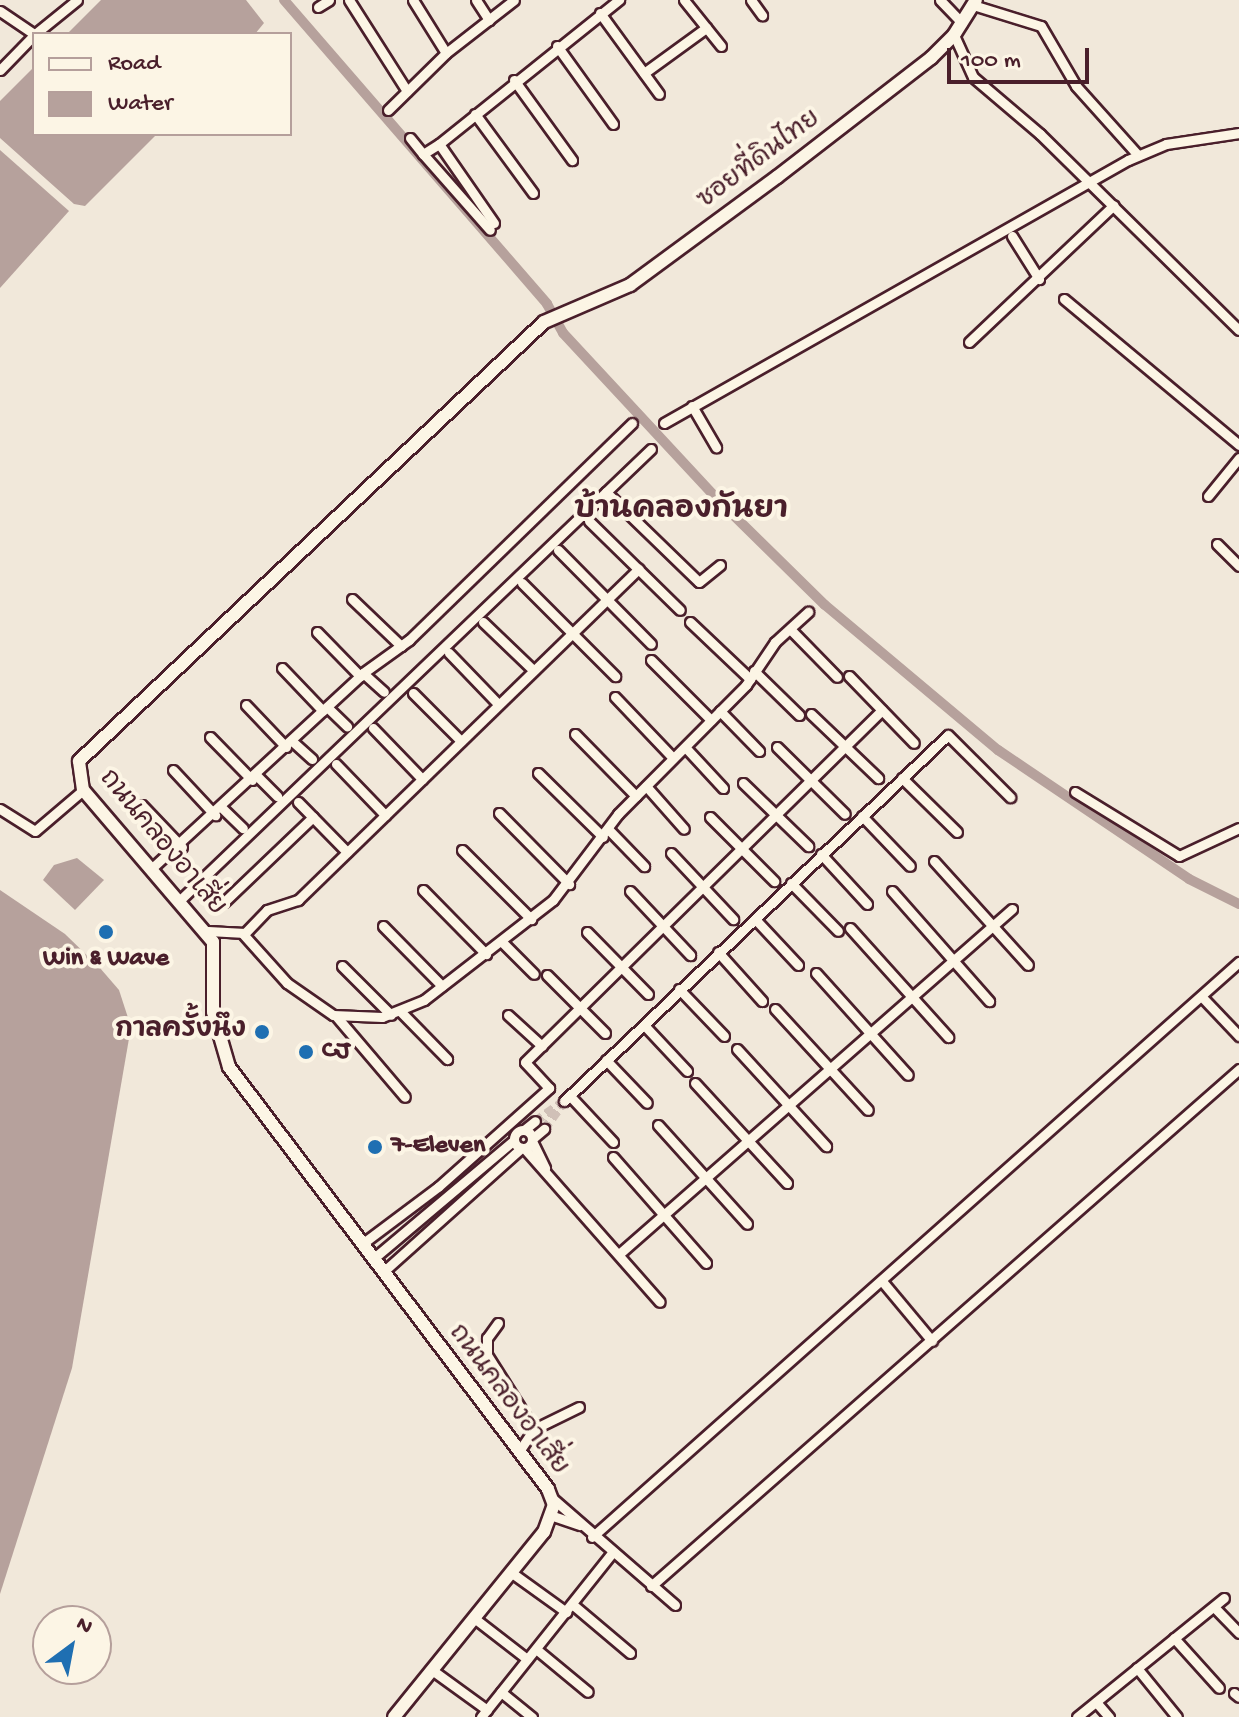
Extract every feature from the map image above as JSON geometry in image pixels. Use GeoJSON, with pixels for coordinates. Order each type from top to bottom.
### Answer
{"type":"FeatureCollection","features":[{"type":"Feature","properties":{"kind":"street"},"geometry":{"type":"LineString","coordinates":[[37,32],[77,0]]}},
{"type":"Feature","properties":{"kind":"street"},"geometry":{"type":"LineString","coordinates":[[318,7],[329,0]]}},
{"type":"Feature","properties":{"kind":"street"},"geometry":{"type":"LineString","coordinates":[[349,0],[407,91]]}},
{"type":"Feature","properties":{"kind":"street"},"geometry":{"type":"LineString","coordinates":[[413,0],[446,53]]}},
{"type":"Feature","properties":{"kind":"street"},"geometry":{"type":"LineString","coordinates":[[476,0],[489,20]]}},
{"type":"Feature","properties":{"kind":"street"},"geometry":{"type":"LineString","coordinates":[[388,110],[446,53],[514,0]]}},
{"type":"Feature","properties":{"kind":"street"},"geometry":{"type":"LineString","coordinates":[[423,154],[619,0]]}},
{"type":"Feature","properties":{"kind":"street"},"geometry":{"type":"LineString","coordinates":[[684,0],[721,46]]}},
{"type":"Feature","properties":{"kind":"street"},"geometry":{"type":"LineString","coordinates":[[751,0],[762,15]]}},
{"type":"Feature","properties":{"kind":"street"},"geometry":{"type":"LineString","coordinates":[[940,0],[962,23]]}},
{"type":"Feature","properties":{"kind":"street"},"geometry":{"type":"LineString","coordinates":[[974,3],[1041,26],[1076,86],[1138,155]]}},
{"type":"Feature","properties":{"kind":"street","name":"ซอยที่ดินไทย"},"geometry":{"type":"LineString","coordinates":[[544,322],[630,285],[777,177],[954,35],[974,3]]}},
{"type":"Feature","properties":{"kind":"street"},"geometry":{"type":"LineString","coordinates":[[0,11],[32,33]]}},
{"type":"Feature","properties":{"kind":"street"},"geometry":{"type":"LineString","coordinates":[[600,13],[659,94]]}},
{"type":"Feature","properties":{"kind":"street"},"geometry":{"type":"LineString","coordinates":[[644,73],[706,28]]}},
{"type":"Feature","properties":{"kind":"street"},"geometry":{"type":"LineString","coordinates":[[954,35],[973,77],[1088,180],[1239,330]]}},
{"type":"Feature","properties":{"kind":"street"},"geometry":{"type":"LineString","coordinates":[[0,70],[32,36]]}},
{"type":"Feature","properties":{"kind":"street"},"geometry":{"type":"LineString","coordinates":[[557,46],[613,124]]}},
{"type":"Feature","properties":{"kind":"street"},"geometry":{"type":"LineString","coordinates":[[514,80],[572,160]]}},
{"type":"Feature","properties":{"kind":"street"},"geometry":{"type":"LineString","coordinates":[[475,114],[533,193]]}},
{"type":"Feature","properties":{"kind":"street"},"geometry":{"type":"LineString","coordinates":[[664,423],[1088,180],[1166,144],[1239,133]]}},
{"type":"Feature","properties":{"kind":"street"},"geometry":{"type":"LineString","coordinates":[[410,138],[492,226],[439,144]]}},
{"type":"Feature","properties":{"kind":"street"},"geometry":{"type":"LineString","coordinates":[[969,342],[1114,205]]}},
{"type":"Feature","properties":{"kind":"street"},"geometry":{"type":"LineString","coordinates":[[1012,236],[1039,279]]}},
{"type":"Feature","properties":{"kind":"street"},"geometry":{"type":"LineString","coordinates":[[1064,299],[1239,445]]}},
{"type":"Feature","properties":{"kind":"street","name":"ถนนคลองอาเสี่ย"},"geometry":{"type":"LineString","coordinates":[[394,1717],[512,1573],[553,1516],[551,1497],[229,1067],[215,1031],[216,953],[208,931],[83,790],[77,768],[84,753],[544,322]]}},
{"type":"Feature","properties":{"kind":"street"},"geometry":{"type":"LineString","coordinates":[[692,406],[716,447]]}},
{"type":"Feature","properties":{"kind":"street"},"geometry":{"type":"LineString","coordinates":[[152,868],[182,847],[362,674],[401,646],[632,423]]}},
{"type":"Feature","properties":{"kind":"street"},"geometry":{"type":"LineString","coordinates":[[180,900],[651,449]]}},
{"type":"Feature","properties":{"kind":"street"},"geometry":{"type":"LineString","coordinates":[[1208,496],[1239,458]]}},
{"type":"Feature","properties":{"kind":"street"},"geometry":{"type":"LineString","coordinates":[[606,492],[699,582],[720,565]]}},
{"type":"Feature","properties":{"kind":"street"},"geometry":{"type":"LineString","coordinates":[[589,521],[680,610]]}},
{"type":"Feature","properties":{"kind":"street"},"geometry":{"type":"LineString","coordinates":[[1217,544],[1239,566]]}},
{"type":"Feature","properties":{"kind":"street"},"geometry":{"type":"LineString","coordinates":[[558,550],[651,644]]}},
{"type":"Feature","properties":{"kind":"street"},"geometry":{"type":"LineString","coordinates":[[243,934],[267,910],[298,900],[638,569]]}},
{"type":"Feature","properties":{"kind":"street"},"geometry":{"type":"LineString","coordinates":[[522,583],[615,676]]}},
{"type":"Feature","properties":{"kind":"street"},"geometry":{"type":"LineString","coordinates":[[352,599],[401,646]]}},
{"type":"Feature","properties":{"kind":"street"},"geometry":{"type":"LineString","coordinates":[[336,1016],[396,1013],[442,986],[531,919],[569,884],[636,796],[720,711],[808,612]]}},
{"type":"Feature","properties":{"kind":"street"},"geometry":{"type":"LineString","coordinates":[[483,622],[533,670]]}},
{"type":"Feature","properties":{"kind":"street"},"geometry":{"type":"LineString","coordinates":[[690,622],[799,715]]}},
{"type":"Feature","properties":{"kind":"street"},"geometry":{"type":"LineString","coordinates":[[790,629],[837,677]]}},
{"type":"Feature","properties":{"kind":"street"},"geometry":{"type":"LineString","coordinates":[[317,632],[384,692]]}},
{"type":"Feature","properties":{"kind":"street"},"geometry":{"type":"LineString","coordinates":[[449,653],[498,704]]}},
{"type":"Feature","properties":{"kind":"street"},"geometry":{"type":"LineString","coordinates":[[651,660],[711,720]]}},
{"type":"Feature","properties":{"kind":"street"},"geometry":{"type":"LineString","coordinates":[[282,668],[347,726]]}},
{"type":"Feature","properties":{"kind":"street"},"geometry":{"type":"LineString","coordinates":[[849,676],[914,743]]}},
{"type":"Feature","properties":{"kind":"street"},"geometry":{"type":"LineString","coordinates":[[413,693],[461,741]]}},
{"type":"Feature","properties":{"kind":"street"},"geometry":{"type":"LineString","coordinates":[[615,697],[673,758]]}},
{"type":"Feature","properties":{"kind":"street"},"geometry":{"type":"LineString","coordinates":[[246,705],[289,744],[312,759]]}},
{"type":"Feature","properties":{"kind":"street"},"geometry":{"type":"LineString","coordinates":[[362,1244],[438,1187],[549,1088],[525,1062],[882,710]]}},
{"type":"Feature","properties":{"kind":"street"},"geometry":{"type":"LineString","coordinates":[[720,711],[759,751]]}},
{"type":"Feature","properties":{"kind":"street"},"geometry":{"type":"LineString","coordinates":[[811,714],[878,778]]}},
{"type":"Feature","properties":{"kind":"street"},"geometry":{"type":"LineString","coordinates":[[373,728],[422,779]]}},
{"type":"Feature","properties":{"kind":"street"},"geometry":{"type":"LineString","coordinates":[[575,734],[636,796]]}},
{"type":"Feature","properties":{"kind":"street"},"geometry":{"type":"LineString","coordinates":[[613,1142],[567,1099],[948,735],[1010,797]]}},
{"type":"Feature","properties":{"kind":"street"},"geometry":{"type":"LineString","coordinates":[[210,737],[277,796]]}},
{"type":"Feature","properties":{"kind":"street"},"geometry":{"type":"LineString","coordinates":[[685,747],[723,788]]}},
{"type":"Feature","properties":{"kind":"street"},"geometry":{"type":"LineString","coordinates":[[777,747],[845,814]]}},
{"type":"Feature","properties":{"kind":"street"},"geometry":{"type":"LineString","coordinates":[[336,764],[385,815]]}},
{"type":"Feature","properties":{"kind":"street"},"geometry":{"type":"LineString","coordinates":[[173,770],[243,828]]}},
{"type":"Feature","properties":{"kind":"street"},"geometry":{"type":"LineString","coordinates":[[538,773],[644,866]]}},
{"type":"Feature","properties":{"kind":"street"},"geometry":{"type":"LineString","coordinates":[[902,778],[957,832]]}},
{"type":"Feature","properties":{"kind":"street"},"geometry":{"type":"LineString","coordinates":[[743,783],[808,846]]}},
{"type":"Feature","properties":{"kind":"street"},"geometry":{"type":"LineString","coordinates":[[646,786],[684,829]]}},
{"type":"Feature","properties":{"kind":"street"},"geometry":{"type":"LineString","coordinates":[[0,809],[35,831],[83,790]]}},
{"type":"Feature","properties":{"kind":"street"},"geometry":{"type":"LineString","coordinates":[[1075,792],[1179,856],[1239,828]]}},
{"type":"Feature","properties":{"kind":"street"},"geometry":{"type":"LineString","coordinates":[[298,802],[347,852]]}},
{"type":"Feature","properties":{"kind":"street"},"geometry":{"type":"LineString","coordinates":[[142,805],[182,847]]}},
{"type":"Feature","properties":{"kind":"street"},"geometry":{"type":"LineString","coordinates":[[499,813],[569,884]]}},
{"type":"Feature","properties":{"kind":"street"},"geometry":{"type":"LineString","coordinates":[[862,816],[910,866]]}},
{"type":"Feature","properties":{"kind":"street"},"geometry":{"type":"LineString","coordinates":[[224,902],[313,817]]}},
{"type":"Feature","properties":{"kind":"street"},"geometry":{"type":"LineString","coordinates":[[710,817],[774,881]]}},
{"type":"Feature","properties":{"kind":"street"},"geometry":{"type":"LineString","coordinates":[[462,850],[531,919]]}},
{"type":"Feature","properties":{"kind":"street"},"geometry":{"type":"LineString","coordinates":[[671,853],[733,919]]}},
{"type":"Feature","properties":{"kind":"street"},"geometry":{"type":"LineString","coordinates":[[821,854],[867,904]]}},
{"type":"Feature","properties":{"kind":"street"},"geometry":{"type":"LineString","coordinates":[[934,861],[1028,965]]}},
{"type":"Feature","properties":{"kind":"street"},"geometry":{"type":"LineString","coordinates":[[791,883],[838,931]]}},
{"type":"Feature","properties":{"kind":"street"},"geometry":{"type":"LineString","coordinates":[[423,890],[486,954]]}},
{"type":"Feature","properties":{"kind":"street"},"geometry":{"type":"LineString","coordinates":[[630,891],[690,955]]}},
{"type":"Feature","properties":{"kind":"street"},"geometry":{"type":"LineString","coordinates":[[892,891],[989,1001]]}},
{"type":"Feature","properties":{"kind":"street"},"geometry":{"type":"LineString","coordinates":[[619,1254],[1012,909]]}},
{"type":"Feature","properties":{"kind":"street"},"geometry":{"type":"LineString","coordinates":[[755,919],[798,965]]}},
{"type":"Feature","properties":{"kind":"street"},"geometry":{"type":"LineString","coordinates":[[383,926],[442,986]]}},
{"type":"Feature","properties":{"kind":"street"},"geometry":{"type":"LineString","coordinates":[[850,928],[948,1037]]}},
{"type":"Feature","properties":{"kind":"street"},"geometry":{"type":"LineString","coordinates":[[208,931],[243,934],[287,983],[336,1016],[405,1097]]}},
{"type":"Feature","properties":{"kind":"street"},"geometry":{"type":"LineString","coordinates":[[587,932],[648,994]]}},
{"type":"Feature","properties":{"kind":"street"},"geometry":{"type":"LineString","coordinates":[[502,942],[534,974]]}},
{"type":"Feature","properties":{"kind":"street"},"geometry":{"type":"LineString","coordinates":[[718,952],[762,1001]]}},
{"type":"Feature","properties":{"kind":"street"},"geometry":{"type":"LineString","coordinates":[[592,1537],[1239,962]]}},
{"type":"Feature","properties":{"kind":"street"},"geometry":{"type":"LineString","coordinates":[[342,966],[447,1059]]}},
{"type":"Feature","properties":{"kind":"street"},"geometry":{"type":"LineString","coordinates":[[816,973],[908,1075]]}},
{"type":"Feature","properties":{"kind":"street"},"geometry":{"type":"LineString","coordinates":[[547,975],[605,1033]]}},
{"type":"Feature","properties":{"kind":"street"},"geometry":{"type":"LineString","coordinates":[[679,989],[724,1036]]}},
{"type":"Feature","properties":{"kind":"street"},"geometry":{"type":"LineString","coordinates":[[1202,997],[1239,1036]]}},
{"type":"Feature","properties":{"kind":"street"},"geometry":{"type":"LineString","coordinates":[[775,1009],[868,1110]]}},
{"type":"Feature","properties":{"kind":"street"},"geometry":{"type":"LineString","coordinates":[[508,1015],[542,1046]]}},
{"type":"Feature","properties":{"kind":"street"},"geometry":{"type":"LineString","coordinates":[[644,1025],[687,1071]]}},
{"type":"Feature","properties":{"kind":"street"},"geometry":{"type":"LineString","coordinates":[[737,1049],[826,1146]]}},
{"type":"Feature","properties":{"kind":"street"},"geometry":{"type":"LineString","coordinates":[[606,1060],[647,1103]]}},
{"type":"Feature","properties":{"kind":"street"},"geometry":{"type":"LineString","coordinates":[[651,1586],[1239,1069]]}},
{"type":"Feature","properties":{"kind":"street"},"geometry":{"type":"LineString","coordinates":[[695,1083],[787,1183]]}},
{"type":"Feature","properties":{"kind":"street"},"geometry":{"type":"LineString","coordinates":[[535,1121],[524,1130],[524,1143],[660,1302]]}},
{"type":"Feature","properties":{"kind":"street"},"geometry":{"type":"LineString","coordinates":[[658,1125],[747,1224]]}},
{"type":"Feature","properties":{"kind":"street"},"geometry":{"type":"LineString","coordinates":[[374,1258],[544,1129]]}},
{"type":"Feature","properties":{"kind":"street"},"geometry":{"type":"LineString","coordinates":[[383,1272],[524,1143]]}},
{"type":"Feature","properties":{"kind":"street"},"geometry":{"type":"LineString","coordinates":[[613,1157],[706,1263]]}},
{"type":"Feature","properties":{"kind":"street"},"geometry":{"type":"LineString","coordinates":[[882,1281],[932,1341]]}},
{"type":"Feature","properties":{"kind":"street"},"geometry":{"type":"LineString","coordinates":[[498,1323],[487,1338],[487,1355],[498,1379],[534,1429]]}},
{"type":"Feature","properties":{"kind":"street"},"geometry":{"type":"LineString","coordinates":[[519,1451],[534,1429],[579,1407]]}},
{"type":"Feature","properties":{"kind":"street"},"geometry":{"type":"LineString","coordinates":[[551,1497],[574,1514],[579,1525],[592,1537],[675,1605]]}},
{"type":"Feature","properties":{"kind":"street"},"geometry":{"type":"LineString","coordinates":[[553,1516],[579,1525]]}},
{"type":"Feature","properties":{"kind":"street"},"geometry":{"type":"LineString","coordinates":[[432,1670],[484,1713],[612,1553]]}},
{"type":"Feature","properties":{"kind":"street"},"geometry":{"type":"LineString","coordinates":[[512,1573],[569,1608],[630,1653]]}},
{"type":"Feature","properties":{"kind":"street"},"geometry":{"type":"LineString","coordinates":[[1077,1717],[1224,1598]]}},
{"type":"Feature","properties":{"kind":"street"},"geometry":{"type":"LineString","coordinates":[[1214,1607],[1239,1633]]}},
{"type":"Feature","properties":{"kind":"street"},"geometry":{"type":"LineString","coordinates":[[474,1618],[527,1659]]}},
{"type":"Feature","properties":{"kind":"street"},"geometry":{"type":"LineString","coordinates":[[1174,1638],[1219,1688]]}},
{"type":"Feature","properties":{"kind":"street"},"geometry":{"type":"LineString","coordinates":[[536,1649],[588,1692]]}},
{"type":"Feature","properties":{"kind":"street"},"geometry":{"type":"LineString","coordinates":[[1137,1668],[1177,1717]]}},
{"type":"Feature","properties":{"kind":"street"},"geometry":{"type":"LineString","coordinates":[[501,1692],[532,1717]]}},
{"type":"Feature","properties":{"kind":"street"},"geometry":{"type":"LineString","coordinates":[[1096,1702],[1109,1717]]}},
{"type":"Feature","properties":{"kind":"water"},"geometry":{"type":"Polygon","coordinates":[[[101,0],[246,0],[264,23],[257,32],[69,32],[101,0]]]}},
{"type":"Feature","properties":{"kind":"water"},"geometry":{"type":"Polygon","coordinates":[[[32,69],[32,136],[155,136],[85,206],[74,204],[0,138],[0,101],[32,69]]]}},
{"type":"Feature","properties":{"kind":"water"},"geometry":{"type":"Polygon","coordinates":[[[0,150],[69,211],[0,288],[0,150]]]}},
{"type":"Feature","properties":{"kind":"water"},"geometry":{"type":"Polygon","coordinates":[[[77,858],[104,880],[75,910],[43,880],[54,865],[77,858]]]}},
{"type":"Feature","properties":{"kind":"water"},"geometry":{"type":"Polygon","coordinates":[[[0,890],[65,934],[100,968],[119,990],[131,1027],[72,1368],[0,1594],[0,890]]]}},
{"type":"Feature","properties":{"kind":"waterway"},"geometry":{"type":"LineString","coordinates":[[284,0],[547,304],[563,333],[717,499],[825,605],[998,750],[1189,879],[1239,904]]}},
{"type":"Feature","properties":{"kind":"tunnel"},"geometry":{"type":"LineString","coordinates":[[535,1121],[564,1101]]}},
{"type":"Feature","properties":{"kind":"tunnel"},"geometry":{"type":"LineString","coordinates":[[544,1129],[564,1101]]}},
{"type":"Feature","properties":{"kind":"place","name":"Win & Wave"},"geometry":{"type":"Point","coordinates":[106,932]}},
{"type":"Feature","properties":{"kind":"place","name":"กาลครั้งนึง"},"geometry":{"type":"Point","coordinates":[262,1032]}},
{"type":"Feature","properties":{"kind":"place","name":"CJ"},"geometry":{"type":"Point","coordinates":[306,1052]}},
{"type":"Feature","properties":{"kind":"place","name":"7-Eleven"},"geometry":{"type":"Point","coordinates":[375,1147]}},
{"type":"Feature","properties":{"kind":"district","name":"บ้านคลองกันยา"},"geometry":{"type":"Point","coordinates":[681,512]}}]}
